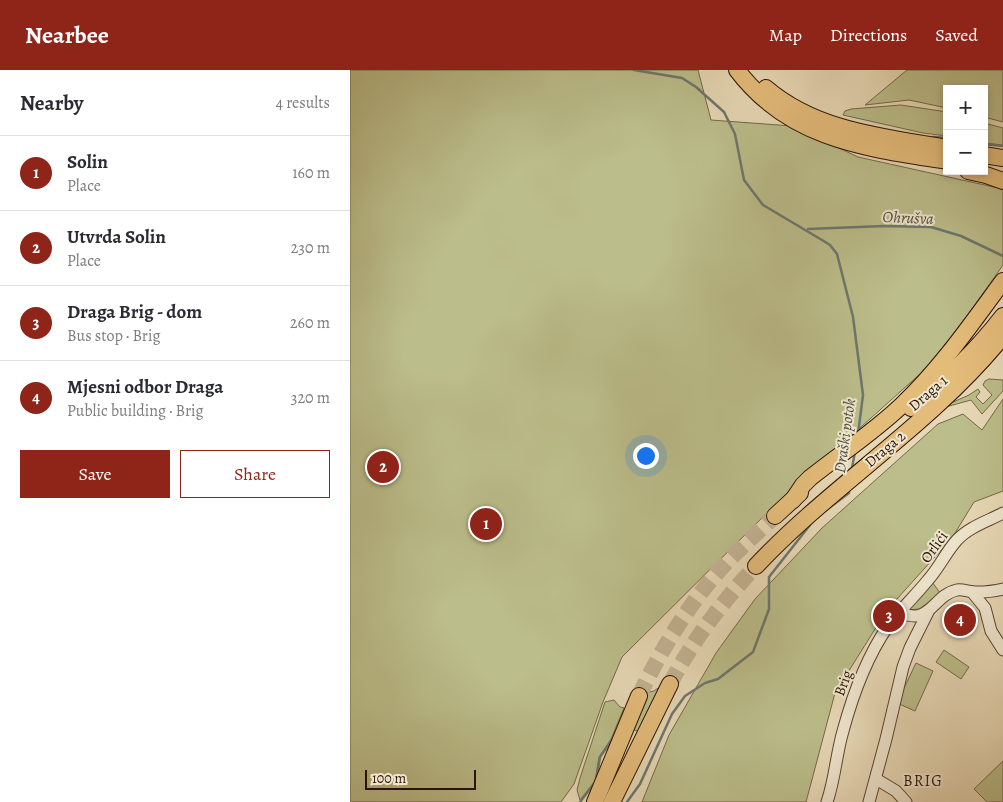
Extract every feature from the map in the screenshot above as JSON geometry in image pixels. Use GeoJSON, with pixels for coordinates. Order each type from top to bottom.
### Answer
{"type":"FeatureCollection","features":[{"type":"Feature","properties":{"kind":"highway"},"geometry":{"type":"LineString","coordinates":[[737,70],[744,80],[769,104],[794,114]]}},
{"type":"Feature","properties":{"kind":"highway"},"geometry":{"type":"LineString","coordinates":[[745,70],[794,114],[824,135],[943,148]]}},
{"type":"Feature","properties":{"kind":"highway"},"geometry":{"type":"LineString","coordinates":[[844,136],[864,129],[943,142]]}},
{"type":"Feature","properties":{"kind":"highway"},"geometry":{"type":"LineString","coordinates":[[844,136],[885,151],[943,160]]}},
{"type":"Feature","properties":{"kind":"highway"},"geometry":{"type":"LineString","coordinates":[[844,136],[868,153],[943,167]]}},
{"type":"Feature","properties":{"kind":"highway"},"geometry":{"type":"LineString","coordinates":[[988,150],[1003,152]]}},
{"type":"Feature","properties":{"kind":"highway"},"geometry":{"type":"LineString","coordinates":[[988,156],[1003,158]]}},
{"type":"Feature","properties":{"kind":"highway"},"geometry":{"type":"LineString","coordinates":[[988,169],[1003,171]]}},
{"type":"Feature","properties":{"kind":"highway"},"geometry":{"type":"LineString","coordinates":[[986,175],[1003,181]]}},
{"type":"Feature","properties":{"kind":"highway"},"geometry":{"type":"LineString","coordinates":[[775,516],[914,393],[949,353],[1003,281]]}},
{"type":"Feature","properties":{"kind":"highway","name":"Draga 1"},"geometry":{"type":"LineString","coordinates":[[842,458],[901,416],[936,388],[974,350],[1003,316]]}},
{"type":"Feature","properties":{"kind":"highway","name":"Draga 2"},"geometry":{"type":"LineString","coordinates":[[756,566],[771,549],[814,510],[946,396],[1002,341]]}},
{"type":"Feature","properties":{"kind":"highway"},"geometry":{"type":"LineString","coordinates":[[612,802],[670,684]]}},
{"type":"Feature","properties":{"kind":"highway"},"geometry":{"type":"LineString","coordinates":[[595,802],[640,696]]}},
{"type":"Feature","properties":{"kind":"street","name":"Orlići"},"geometry":{"type":"LineString","coordinates":[[900,612],[930,578],[958,539],[974,528],[1003,513]]}},
{"type":"Feature","properties":{"kind":"street"},"geometry":{"type":"LineString","coordinates":[[869,802],[903,667],[928,612],[952,592],[962,590],[972,592],[1003,590]]}},
{"type":"Feature","properties":{"kind":"street"},"geometry":{"type":"LineString","coordinates":[[972,592],[985,608],[991,631],[1003,650]]}},
{"type":"Feature","properties":{"kind":"street"},"geometry":{"type":"LineString","coordinates":[[900,612],[908,616],[914,616],[928,612]]}},
{"type":"Feature","properties":{"kind":"street","name":"Brig"},"geometry":{"type":"LineString","coordinates":[[827,802],[834,779],[842,732],[857,685],[876,646],[900,612]]}},
{"type":"Feature","properties":{"kind":"street"},"geometry":{"type":"LineString","coordinates":[[876,779],[896,791],[906,802]]}},
{"type":"Feature","properties":{"kind":"green space"},"geometry":{"type":"Polygon","coordinates":[[[350,70],[698,70],[711,120],[792,126],[858,157],[1003,189],[1003,265],[967,316],[930,365],[782,498],[622,657],[603,702],[574,784],[561,802],[350,802],[350,70]]]}},
{"type":"Feature","properties":{"kind":"green space"},"geometry":{"type":"Polygon","coordinates":[[[907,70],[1003,70],[1003,122],[988,118],[988,85],[943,85],[943,107],[909,100],[865,105],[907,70]]]}},
{"type":"Feature","properties":{"kind":"green space"},"geometry":{"type":"Polygon","coordinates":[[[901,105],[943,111],[943,136],[923,133],[843,115],[845,111],[901,105]]]}},
{"type":"Feature","properties":{"kind":"green space"},"geometry":{"type":"Polygon","coordinates":[[[988,124],[1003,128],[1003,145],[988,143],[988,124]]]}},
{"type":"Feature","properties":{"kind":"green space"},"geometry":{"type":"Polygon","coordinates":[[[989,379],[1003,380],[1003,391],[982,414],[971,400],[942,408],[978,389],[980,392],[976,397],[983,404],[992,395],[983,385],[989,379]]]}},
{"type":"Feature","properties":{"kind":"green space"},"geometry":{"type":"Polygon","coordinates":[[[1003,399],[1003,491],[974,502],[952,538],[887,610],[835,693],[806,802],[642,802],[669,735],[716,653],[755,599],[822,528],[938,424],[963,414],[982,430],[1003,399]]]}},
{"type":"Feature","properties":{"kind":"green space"},"geometry":{"type":"Polygon","coordinates":[[[932,582],[941,594],[919,609],[909,610],[932,582]]]}},
{"type":"Feature","properties":{"kind":"green space"},"geometry":{"type":"Polygon","coordinates":[[[944,650],[969,667],[961,679],[936,662],[944,650]]]}},
{"type":"Feature","properties":{"kind":"green space"},"geometry":{"type":"Polygon","coordinates":[[[916,663],[933,671],[915,711],[897,703],[916,663]]]}},
{"type":"Feature","properties":{"kind":"green space"},"geometry":{"type":"Polygon","coordinates":[[[661,686],[640,730],[631,729],[649,692],[661,686]]]}},
{"type":"Feature","properties":{"kind":"green space"},"geometry":{"type":"Polygon","coordinates":[[[614,700],[620,707],[624,708],[611,739],[599,757],[595,781],[580,800],[577,790],[580,778],[605,702],[614,700]]]}},
{"type":"Feature","properties":{"kind":"green space"},"geometry":{"type":"Polygon","coordinates":[[[1003,761],[1003,802],[987,802],[974,789],[1003,761]]]}},
{"type":"Feature","properties":{"kind":"waterway","name":"Draški potok"},"geometry":{"type":"LineString","coordinates":[[634,70],[682,78],[696,87],[724,112],[735,134],[744,180],[763,205],[830,245],[837,254],[853,317],[863,395],[858,434]]}},
{"type":"Feature","properties":{"kind":"waterway"},"geometry":{"type":"LineString","coordinates":[[933,137],[943,138]]}},
{"type":"Feature","properties":{"kind":"waterway"},"geometry":{"type":"LineString","coordinates":[[988,144],[1003,146]]}},
{"type":"Feature","properties":{"kind":"waterway","name":"Ohrušva"},"geometry":{"type":"LineString","coordinates":[[808,229],[884,226],[931,227],[961,236],[1003,256]]}},
{"type":"Feature","properties":{"kind":"waterway","name":"Draški potok"},"geometry":{"type":"LineString","coordinates":[[852,468],[855,452]]}},
{"type":"Feature","properties":{"kind":"waterway","name":"Draški potok"},"geometry":{"type":"LineString","coordinates":[[825,511],[849,493],[849,489]]}},
{"type":"Feature","properties":{"kind":"waterway","name":"Draški potok"},"geometry":{"type":"LineString","coordinates":[[627,802],[640,784],[672,714],[685,696],[705,683],[718,679],[753,652],[769,609],[769,577],[810,525]]}},
{"type":"Feature","properties":{"kind":"waterway"},"geometry":{"type":"LineString","coordinates":[[580,802],[596,781],[600,757],[612,740]]}},
{"type":"Feature","properties":{"kind":"tunnel"},"geometry":{"type":"LineString","coordinates":[[639,696],[667,643],[700,594],[731,558],[775,516]]}},
{"type":"Feature","properties":{"kind":"tunnel"},"geometry":{"type":"LineString","coordinates":[[670,684],[688,652],[709,622],[731,593],[756,566]]}},
{"type":"Feature","properties":{"kind":"place","name":"Utvrda Solin"},"geometry":{"type":"Point","coordinates":[383,467]}},
{"type":"Feature","properties":{"kind":"place","name":"Solin"},"geometry":{"type":"Point","coordinates":[486,524]}},
{"type":"Feature","properties":{"kind":"place","name":"Draga Brig - dom"},"geometry":{"type":"Point","coordinates":[889,616]}},
{"type":"Feature","properties":{"kind":"place","name":"Mjesni odbor Draga"},"geometry":{"type":"Point","coordinates":[960,620]}},
{"type":"Feature","properties":{"kind":"district","name":"BRIG"},"geometry":{"type":"Point","coordinates":[923,781]}}]}
